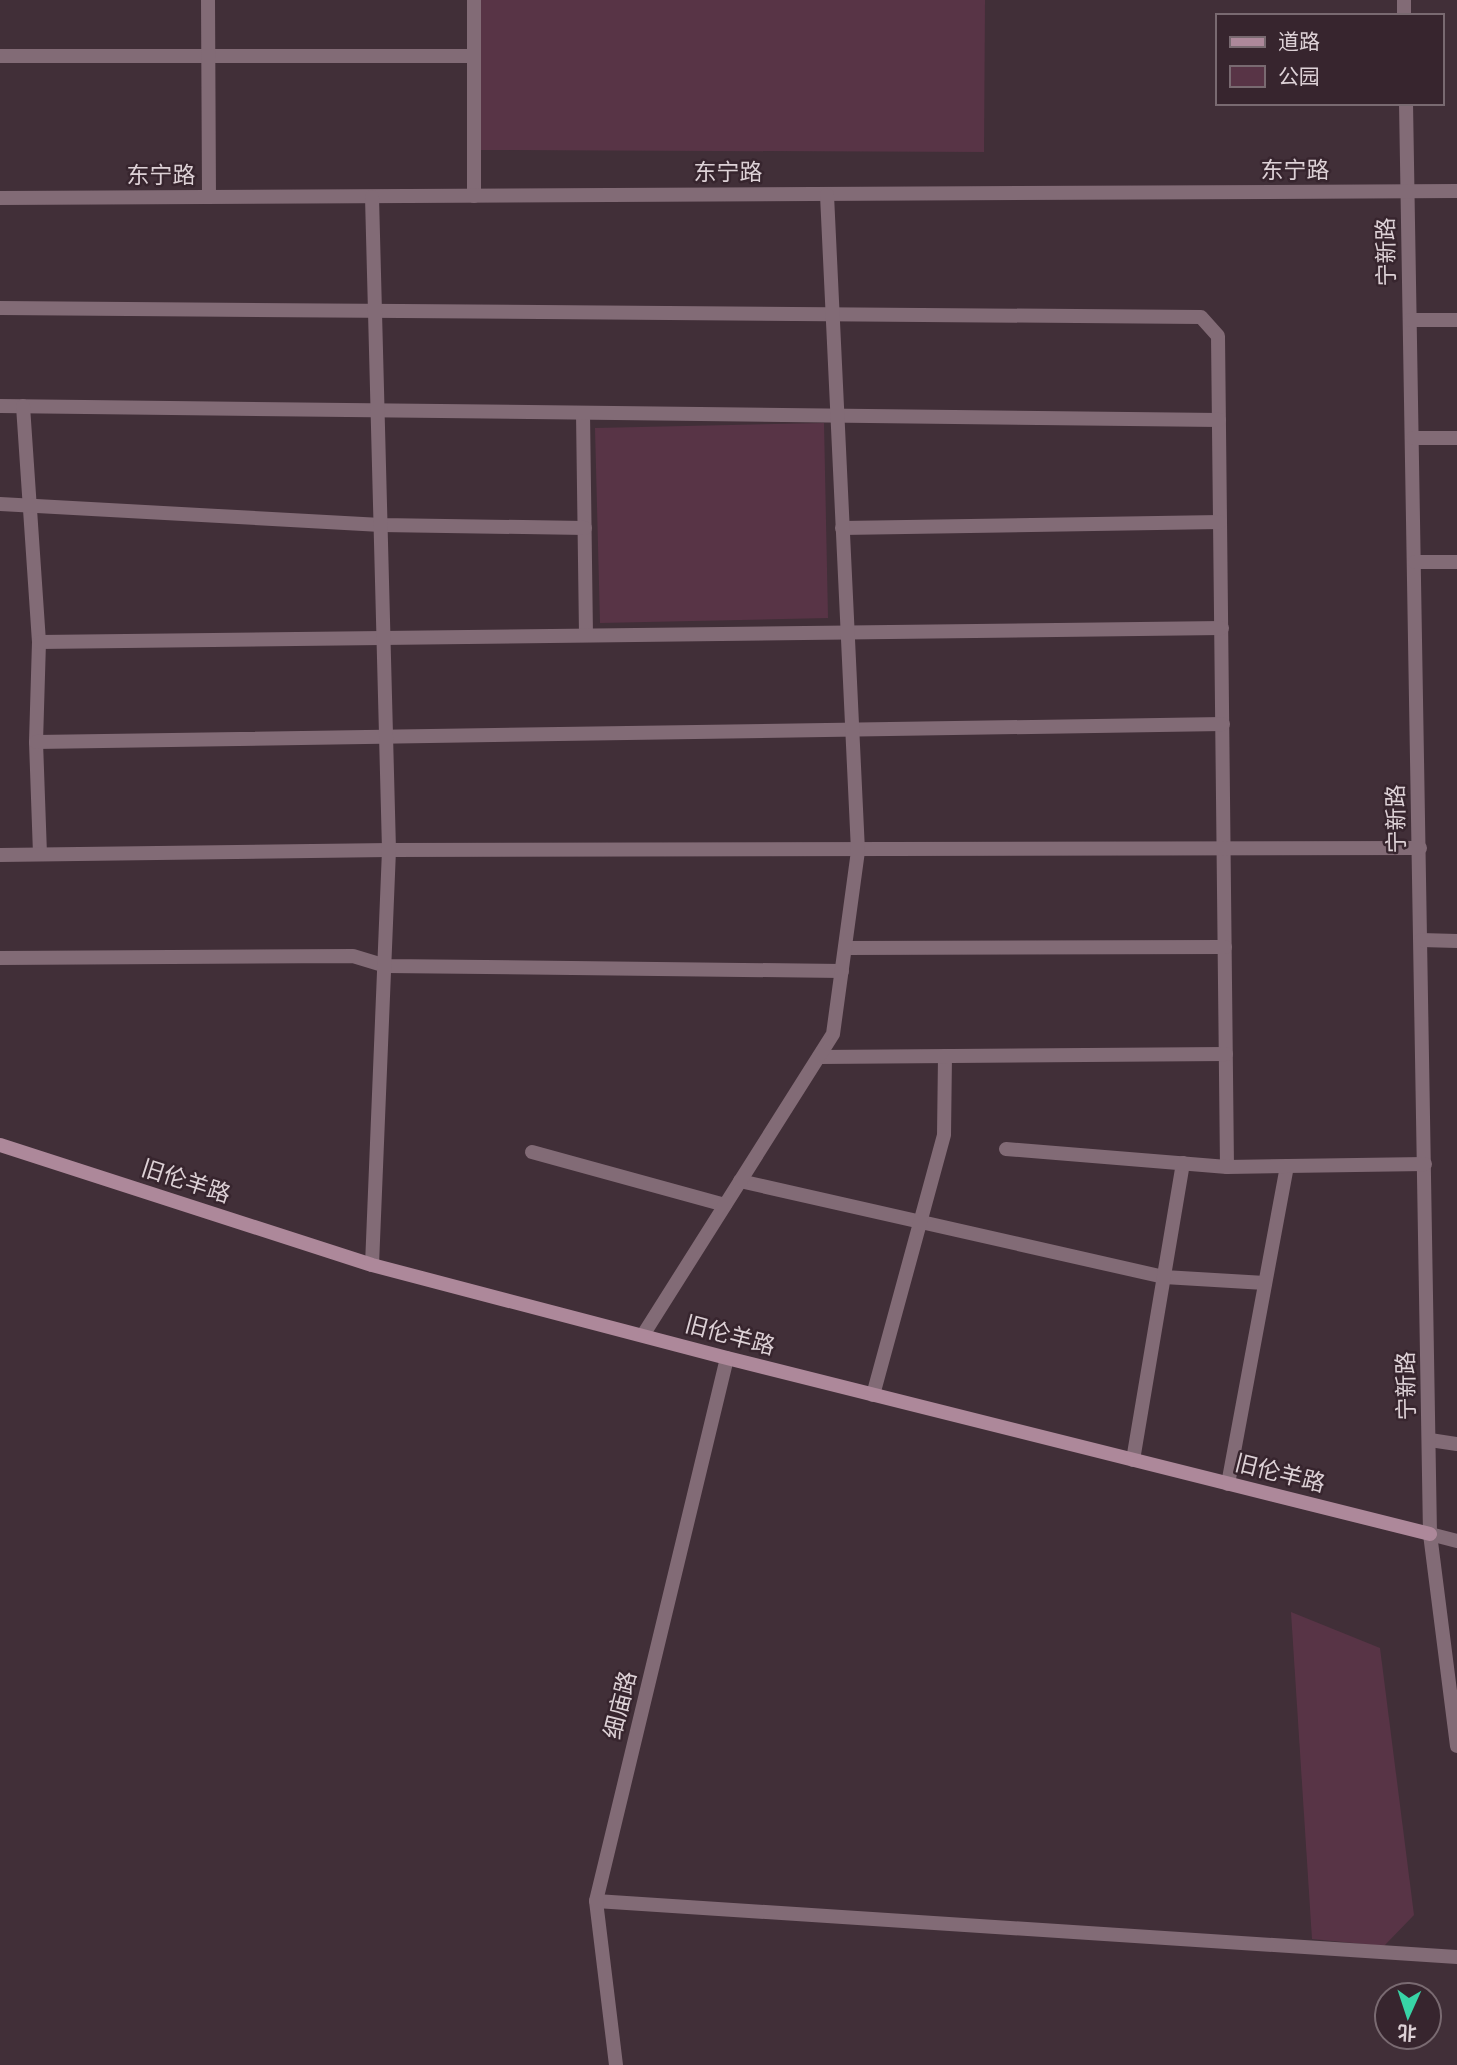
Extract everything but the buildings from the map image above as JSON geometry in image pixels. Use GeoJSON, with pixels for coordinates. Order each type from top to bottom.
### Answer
{"type":"FeatureCollection","features":[{"type":"Feature","properties":{"kind":"street"},"geometry":{"type":"LineString","coordinates":[[208,0],[209,197]]}},
{"type":"Feature","properties":{"kind":"street"},"geometry":{"type":"LineString","coordinates":[[474,0],[474,196]]}},
{"type":"Feature","properties":{"kind":"street"},"geometry":{"type":"LineString","coordinates":[[0,56],[474,56]]}},
{"type":"Feature","properties":{"kind":"street","name":"宁新路"},"geometry":{"type":"LineString","coordinates":[[1406,105],[1430,1534],[1457,1746]]}},
{"type":"Feature","properties":{"kind":"street","name":"东宁路"},"geometry":{"type":"LineString","coordinates":[[0,198],[1457,191]]}},
{"type":"Feature","properties":{"kind":"street"},"geometry":{"type":"LineString","coordinates":[[643,1335],[833,1034],[858,851],[827,195]]}},
{"type":"Feature","properties":{"kind":"street"},"geometry":{"type":"LineString","coordinates":[[372,197],[389,850],[372,1265]]}},
{"type":"Feature","properties":{"kind":"street"},"geometry":{"type":"LineString","coordinates":[[0,308],[1201,317],[1219,336],[1227,1167]]}},
{"type":"Feature","properties":{"kind":"street"},"geometry":{"type":"LineString","coordinates":[[1410,320],[1457,320]]}},
{"type":"Feature","properties":{"kind":"street"},"geometry":{"type":"LineString","coordinates":[[0,406],[1219,420]]}},
{"type":"Feature","properties":{"kind":"street"},"geometry":{"type":"LineString","coordinates":[[23,406],[39,642],[36,742],[40,854]]}},
{"type":"Feature","properties":{"kind":"street"},"geometry":{"type":"LineString","coordinates":[[583,413],[586,635]]}},
{"type":"Feature","properties":{"kind":"street"},"geometry":{"type":"LineString","coordinates":[[1412,438],[1457,438]]}},
{"type":"Feature","properties":{"kind":"street"},"geometry":{"type":"LineString","coordinates":[[0,504],[381,525],[585,528]]}},
{"type":"Feature","properties":{"kind":"street"},"geometry":{"type":"LineString","coordinates":[[842,528],[1220,522]]}},
{"type":"Feature","properties":{"kind":"street"},"geometry":{"type":"LineString","coordinates":[[1415,562],[1457,562]]}},
{"type":"Feature","properties":{"kind":"street"},"geometry":{"type":"LineString","coordinates":[[39,642],[1222,628]]}},
{"type":"Feature","properties":{"kind":"street"},"geometry":{"type":"LineString","coordinates":[[36,742],[1223,724]]}},
{"type":"Feature","properties":{"kind":"street"},"geometry":{"type":"LineString","coordinates":[[0,855],[389,850],[1420,848]]}},
{"type":"Feature","properties":{"kind":"street"},"geometry":{"type":"LineString","coordinates":[[1421,940],[1457,941]]}},
{"type":"Feature","properties":{"kind":"street"},"geometry":{"type":"LineString","coordinates":[[845,948],[1224,947]]}},
{"type":"Feature","properties":{"kind":"street"},"geometry":{"type":"LineString","coordinates":[[0,958],[353,956],[386,966],[842,971]]}},
{"type":"Feature","properties":{"kind":"street"},"geometry":{"type":"LineString","coordinates":[[819,1057],[1226,1054]]}},
{"type":"Feature","properties":{"kind":"street"},"geometry":{"type":"LineString","coordinates":[[873,1395],[944,1135],[945,1056]]}},
{"type":"Feature","properties":{"kind":"street","name":"旧伦羊路"},"geometry":{"type":"LineString","coordinates":[[0,1145],[372,1265],[727,1359],[1457,1541]]}},
{"type":"Feature","properties":{"kind":"street"},"geometry":{"type":"LineString","coordinates":[[1006,1149],[1227,1167],[1425,1164]]}},
{"type":"Feature","properties":{"kind":"street"},"geometry":{"type":"LineString","coordinates":[[532,1152],[725,1206]]}},
{"type":"Feature","properties":{"kind":"street"},"geometry":{"type":"LineString","coordinates":[[1133,1460],[1183,1163]]}},
{"type":"Feature","properties":{"kind":"street"},"geometry":{"type":"LineString","coordinates":[[1228,1484],[1287,1166]]}},
{"type":"Feature","properties":{"kind":"street"},"geometry":{"type":"LineString","coordinates":[[740,1181],[1164,1277],[1265,1283]]}},
{"type":"Feature","properties":{"kind":"street","name":"细庙路"},"geometry":{"type":"LineString","coordinates":[[616,2065],[596,1901],[727,1359]]}},
{"type":"Feature","properties":{"kind":"street"},"geometry":{"type":"LineString","coordinates":[[1430,1440],[1457,1444]]}},
{"type":"Feature","properties":{"kind":"street"},"geometry":{"type":"LineString","coordinates":[[596,1901],[1457,1957]]}},
{"type":"Feature","properties":{"kind":"green space"},"geometry":{"type":"Polygon","coordinates":[[[481,0],[985,0],[984,152],[481,150],[481,0]]]}},
{"type":"Feature","properties":{"kind":"green space"},"geometry":{"type":"Polygon","coordinates":[[[824,423],[828,618],[600,623],[595,428],[824,423]]]}},
{"type":"Feature","properties":{"kind":"green space"},"geometry":{"type":"Polygon","coordinates":[[[1291,1612],[1380,1648],[1414,1915],[1384,1946],[1312,1939],[1291,1612]]]}}]}
